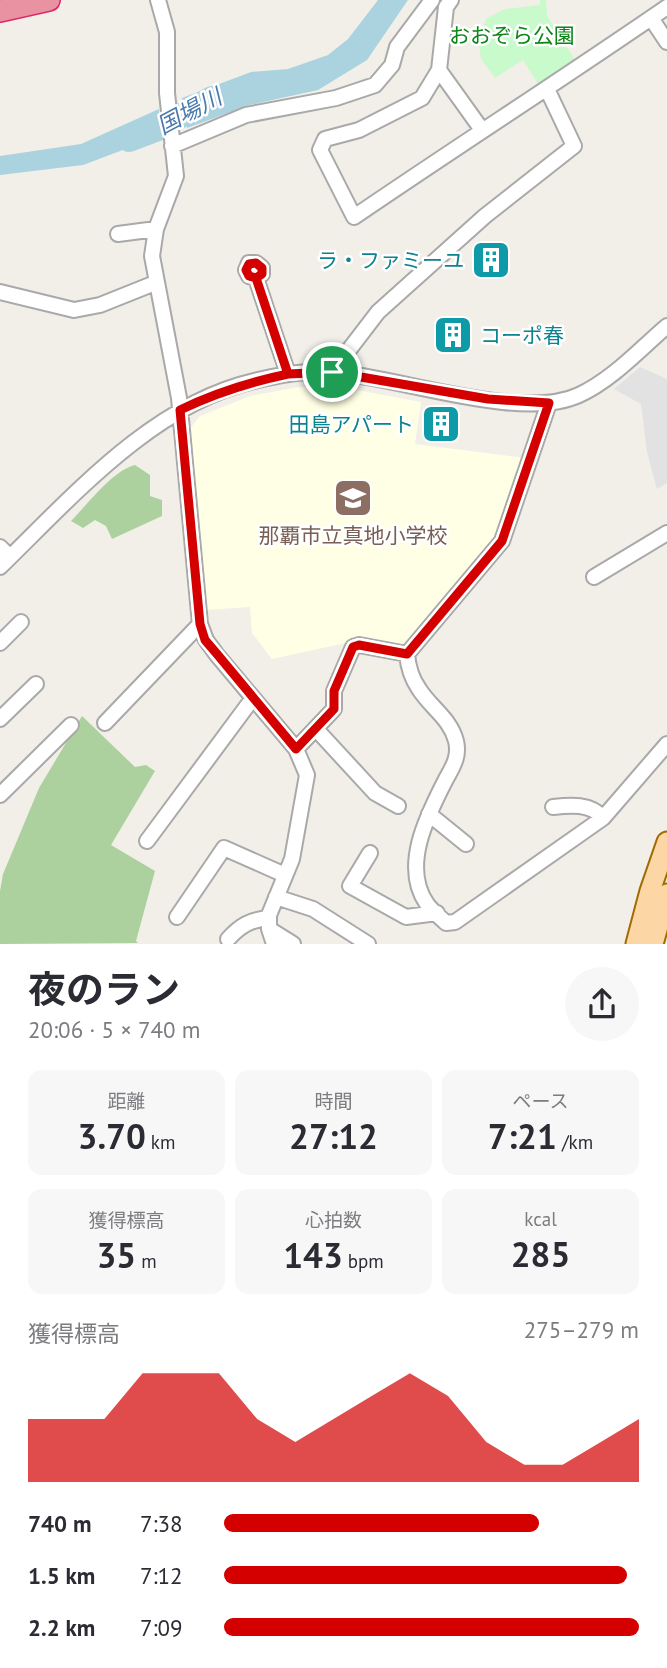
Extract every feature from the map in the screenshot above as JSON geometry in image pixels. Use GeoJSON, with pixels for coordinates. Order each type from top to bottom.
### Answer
{"type":"FeatureCollection","features":[{"type":"Feature","properties":{"kind":"highway"},"geometry":{"type":"LineString","coordinates":[[0,11],[49,0]]}},
{"type":"Feature","properties":{"kind":"main road"},"geometry":{"type":"LineString","coordinates":[[636,943],[667,842]]}},
{"type":"Feature","properties":{"kind":"main road"},"geometry":{"type":"LineString","coordinates":[[653,943],[667,894]]}},
{"type":"Feature","properties":{"kind":"street"},"geometry":{"type":"LineString","coordinates":[[158,0],[167,32],[167,93],[176,176],[156,229],[152,256],[180,410],[200,624],[205,640],[296,749],[307,775],[292,859],[276,897],[271,930]]}},
{"type":"Feature","properties":{"kind":"street"},"geometry":{"type":"LineString","coordinates":[[172,146],[246,115],[336,98],[375,85],[392,65],[397,47],[432,0]]}},
{"type":"Feature","properties":{"kind":"street"},"geometry":{"type":"LineString","coordinates":[[451,0],[446,7],[439,70],[422,98],[359,130],[325,139],[320,150],[354,217],[667,7]]}},
{"type":"Feature","properties":{"kind":"street"},"geometry":{"type":"LineString","coordinates":[[651,18],[667,42]]}},
{"type":"Feature","properties":{"kind":"street"},"geometry":{"type":"LineString","coordinates":[[439,70],[482,130]]}},
{"type":"Feature","properties":{"kind":"street"},"geometry":{"type":"LineString","coordinates":[[332,372],[378,312],[485,216],[574,146],[547,89]]}},
{"type":"Feature","properties":{"kind":"street"},"geometry":{"type":"LineString","coordinates":[[118,234],[156,229]]}},
{"type":"Feature","properties":{"kind":"street"},"geometry":{"type":"LineString","coordinates":[[256,278],[288,374]]}},
{"type":"Feature","properties":{"kind":"street"},"geometry":{"type":"LineString","coordinates":[[0,292],[74,310],[100,305],[155,283]]}},
{"type":"Feature","properties":{"kind":"street"},"geometry":{"type":"LineString","coordinates":[[3,557],[141,435],[180,410],[251,382],[288,374],[332,372],[488,399],[549,403],[577,396],[597,386],[667,326]]}},
{"type":"Feature","properties":{"kind":"street"},"geometry":{"type":"LineString","coordinates":[[549,403],[502,541],[407,654],[409,668],[419,689],[445,717],[456,741],[457,758],[422,831],[416,861],[418,881],[426,903],[446,923],[454,922],[603,818],[667,744]]}},
{"type":"Feature","properties":{"kind":"street"},"geometry":{"type":"LineString","coordinates":[[594,578],[667,533]]}},
{"type":"Feature","properties":{"kind":"street"},"geometry":{"type":"LineString","coordinates":[[0,643],[22,622]]}},
{"type":"Feature","properties":{"kind":"street"},"geometry":{"type":"LineString","coordinates":[[105,723],[200,624]]}},
{"type":"Feature","properties":{"kind":"street"},"geometry":{"type":"LineString","coordinates":[[296,749],[334,709],[334,691],[353,647],[359,645],[407,654]]}},
{"type":"Feature","properties":{"kind":"street"},"geometry":{"type":"LineString","coordinates":[[0,719],[36,684]]}},
{"type":"Feature","properties":{"kind":"street"},"geometry":{"type":"LineString","coordinates":[[148,841],[253,698]]}},
{"type":"Feature","properties":{"kind":"street"},"geometry":{"type":"LineString","coordinates":[[0,795],[71,725]]}},
{"type":"Feature","properties":{"kind":"street"},"geometry":{"type":"LineString","coordinates":[[316,729],[375,793],[398,806]]}},
{"type":"Feature","properties":{"kind":"street"},"geometry":{"type":"LineString","coordinates":[[553,807],[574,805],[597,811],[603,818]]}},
{"type":"Feature","properties":{"kind":"street"},"geometry":{"type":"LineString","coordinates":[[429,814],[466,844]]}},
{"type":"Feature","properties":{"kind":"street"},"geometry":{"type":"LineString","coordinates":[[177,917],[224,848],[285,876]]}},
{"type":"Feature","properties":{"kind":"street"},"geometry":{"type":"LineString","coordinates":[[370,853],[350,886],[406,916],[437,913]]}},
{"type":"Feature","properties":{"kind":"street"},"geometry":{"type":"LineString","coordinates":[[276,897],[313,909],[368,943]]}},
{"type":"Feature","properties":{"kind":"street"},"geometry":{"type":"LineString","coordinates":[[229,939],[241,925],[255,920],[293,943]]}},
{"type":"Feature","properties":{"kind":"shaded area"},"geometry":{"type":"Polygon","coordinates":[[[640,367],[667,379],[667,483],[657,489],[647,452],[641,404],[614,389],[640,367]]]}},
{"type":"Feature","properties":{"kind":"shaded area","name":"那覇市立真地小学校"},"geometry":{"type":"Polygon","coordinates":[[[299,387],[341,387],[421,402],[415,444],[527,458],[497,537],[442,606],[399,649],[355,641],[272,659],[252,633],[250,607],[205,610],[187,432],[200,416],[250,396],[299,387]]]}},
{"type":"Feature","properties":{"kind":"green space","name":"おおぞら公園"},"geometry":{"type":"Polygon","coordinates":[[[540,0],[546,0],[547,16],[575,60],[538,84],[523,60],[495,78],[481,59],[478,37],[487,18],[505,9],[540,5],[540,0]]]}},
{"type":"Feature","properties":{"kind":"green space"},"geometry":{"type":"Polygon","coordinates":[[[135,465],[150,475],[150,496],[162,500],[162,516],[112,539],[106,526],[95,520],[83,528],[71,521],[109,481],[135,465]]]}},
{"type":"Feature","properties":{"kind":"green space"},"geometry":{"type":"Polygon","coordinates":[[[82,716],[135,767],[146,765],[155,771],[111,845],[155,871],[136,941],[138,943],[0,944],[0,891],[3,874],[39,788],[82,716]]]}},
{"type":"Feature","properties":{"kind":"water"},"geometry":{"type":"Polygon","coordinates":[[[378,0],[408,0],[367,60],[318,90],[250,105],[187,128],[182,98],[251,72],[288,69],[328,55],[348,39],[378,0]]]}},
{"type":"Feature","properties":{"kind":"water"},"geometry":{"type":"Polygon","coordinates":[[[159,109],[160,136],[83,165],[0,175],[0,156],[81,144],[159,109]]]}},
{"type":"Feature","properties":{"kind":"waterway","name":"国場川"},"geometry":{"type":"LineString","coordinates":[[129,140],[158,129],[212,98]]}},
{"type":"Feature","properties":{"kind":"place","name":"ラ・ファミーユ"},"geometry":{"type":"Point","coordinates":[491,260]}},
{"type":"Feature","properties":{"kind":"place","name":"コーポ春"},"geometry":{"type":"Point","coordinates":[453,335]}},
{"type":"Feature","properties":{"kind":"place","name":"田島アパート"},"geometry":{"type":"Point","coordinates":[441,424]}},
{"type":"Feature","properties":{"kind":"place","name":"那覇市立真地小学校"},"geometry":{"type":"Point","coordinates":[353,498]}},
{"type":"Feature","properties":{"kind":"route"},"geometry":{"type":"LineString","coordinates":[[332,372],[288,374],[256,278],[249,276],[246,270],[249,264],[256,263],[262,268],[262,274],[256,278],[285,365],[288,374],[251,382],[180,410],[200,624],[205,640],[296,749],[334,709],[334,691],[353,647],[359,645],[407,654],[502,541],[549,403],[488,399],[332,372]]}}]}
